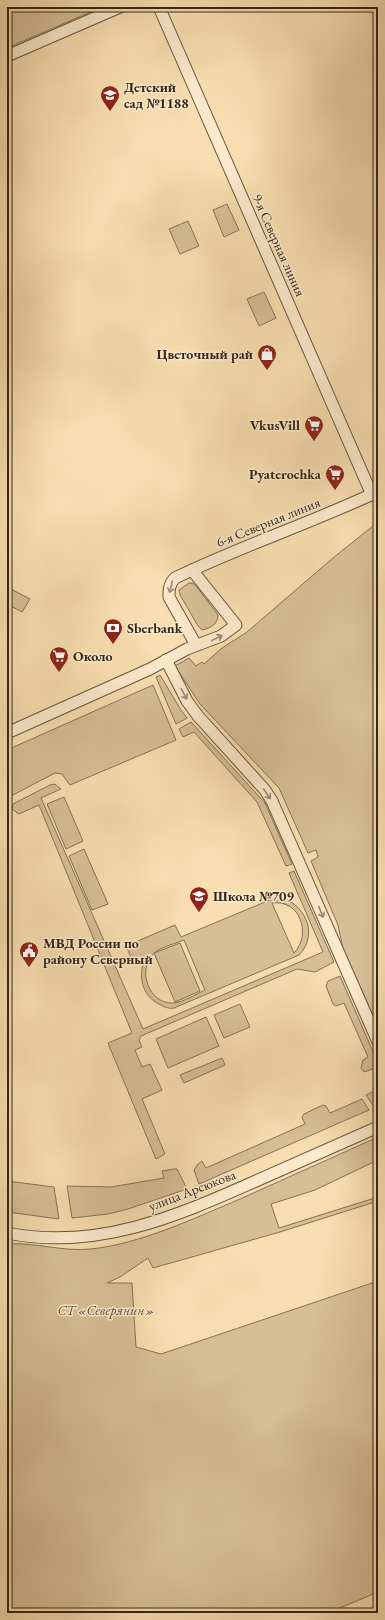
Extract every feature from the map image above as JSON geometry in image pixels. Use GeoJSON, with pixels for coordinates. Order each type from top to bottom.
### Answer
{"type":"FeatureCollection","features":[{"type":"Feature","properties":{"kind":"street"},"geometry":{"type":"LineString","coordinates":[[7,56],[120,7]]}},
{"type":"Feature","properties":{"kind":"street","name":"9-я Северная линия"},"geometry":{"type":"LineString","coordinates":[[159,7],[375,494]]}},
{"type":"Feature","properties":{"kind":"street","name":"6-я Северная линия"},"geometry":{"type":"LineString","coordinates":[[196,646],[169,597],[170,584],[175,578],[229,553],[375,494]]}},
{"type":"Feature","properties":{"kind":"street"},"geometry":{"type":"LineString","coordinates":[[7,733],[150,669],[196,646],[221,636],[236,625],[192,570]]}},
{"type":"Feature","properties":{"kind":"street"},"geometry":{"type":"LineString","coordinates":[[166,660],[187,701],[198,716],[265,790],[272,801],[378,1042]]}},
{"type":"Feature","properties":{"kind":"street","name":"улица Арсюкова"},"geometry":{"type":"LineString","coordinates":[[7,1233],[44,1238],[69,1239],[90,1237],[131,1229],[199,1206],[378,1127]]}},
{"type":"Feature","properties":{"kind":"green space"},"geometry":{"type":"Polygon","coordinates":[[[7,7],[102,7],[7,48],[7,7]]]}},
{"type":"Feature","properties":{"kind":"green space"},"geometry":{"type":"Polygon","coordinates":[[[227,204],[239,230],[224,237],[213,210],[227,204]]]}},
{"type":"Feature","properties":{"kind":"green space"},"geometry":{"type":"Polygon","coordinates":[[[188,221],[199,246],[180,254],[169,229],[188,221]]]}},
{"type":"Feature","properties":{"kind":"green space"},"geometry":{"type":"Polygon","coordinates":[[[264,292],[276,318],[259,326],[247,299],[264,292]]]}},
{"type":"Feature","properties":{"kind":"green space"},"geometry":{"type":"Polygon","coordinates":[[[378,522],[378,1027],[343,949],[338,925],[311,861],[318,857],[316,850],[308,853],[279,788],[200,704],[175,666],[189,658],[196,666],[202,662],[204,664],[222,648],[247,632],[333,558],[378,522]]]}},
{"type":"Feature","properties":{"kind":"green space"},"geometry":{"type":"Polygon","coordinates":[[[189,583],[193,583],[197,587],[218,615],[217,621],[208,628],[202,630],[198,626],[180,595],[179,590],[189,583]]]}},
{"type":"Feature","properties":{"kind":"green space"},"geometry":{"type":"Polygon","coordinates":[[[7,587],[30,599],[22,612],[7,604],[7,587]]]}},
{"type":"Feature","properties":{"kind":"green space"},"geometry":{"type":"Polygon","coordinates":[[[160,675],[187,718],[176,724],[156,677],[160,675]]]}},
{"type":"Feature","properties":{"kind":"green space"},"geometry":{"type":"Polygon","coordinates":[[[153,685],[176,740],[70,785],[62,774],[55,773],[11,796],[7,796],[7,750],[153,685]]]}},
{"type":"Feature","properties":{"kind":"green space"},"geometry":{"type":"Polygon","coordinates":[[[191,722],[265,803],[292,864],[286,866],[257,802],[194,732],[183,737],[179,729],[191,722]]]}},
{"type":"Feature","properties":{"kind":"green space"},"geometry":{"type":"Polygon","coordinates":[[[55,784],[61,789],[41,798],[143,1029],[323,952],[289,873],[294,871],[334,962],[315,972],[297,969],[141,1036],[139,1040],[142,1047],[135,1050],[142,1067],[150,1064],[162,1090],[142,1099],[165,1154],[156,1159],[108,1043],[132,1033],[39,805],[19,814],[12,809],[13,804],[50,785],[55,784]]]}},
{"type":"Feature","properties":{"kind":"green space"},"geometry":{"type":"Polygon","coordinates":[[[64,797],[83,841],[66,849],[47,804],[64,797]]]}},
{"type":"Feature","properties":{"kind":"green space"},"geometry":{"type":"Polygon","coordinates":[[[84,849],[108,904],[92,910],[69,856],[84,849]]]}},
{"type":"Feature","properties":{"kind":"green space"},"geometry":{"type":"Polygon","coordinates":[[[277,897],[287,900],[295,905],[306,920],[308,928],[308,938],[305,947],[299,955],[174,1008],[168,1008],[153,1000],[145,990],[142,971],[145,957],[133,962],[126,946],[175,925],[181,937],[277,897]],[[272,903],[294,953],[302,937],[300,919],[290,906],[282,903],[272,903]],[[184,940],[155,952],[148,961],[146,977],[148,985],[158,998],[165,1002],[180,1002],[205,990],[184,940]]]}},
{"type":"Feature","properties":{"kind":"green space"},"geometry":{"type":"Polygon","coordinates":[[[180,943],[200,991],[175,1002],[154,953],[180,943]]]}},
{"type":"Feature","properties":{"kind":"green space"},"geometry":{"type":"Polygon","coordinates":[[[340,976],[378,1063],[378,1067],[364,1072],[361,1068],[363,1060],[368,1057],[344,1003],[336,1006],[333,1004],[326,986],[328,981],[340,976]]]}},
{"type":"Feature","properties":{"kind":"green space"},"geometry":{"type":"Polygon","coordinates":[[[240,1004],[250,1027],[224,1038],[214,1015],[240,1004]]]}},
{"type":"Feature","properties":{"kind":"green space"},"geometry":{"type":"Polygon","coordinates":[[[206,1017],[219,1046],[168,1068],[156,1039],[206,1017]]]}},
{"type":"Feature","properties":{"kind":"green space"},"geometry":{"type":"Polygon","coordinates":[[[222,1058],[225,1065],[184,1083],[180,1075],[222,1058]]]}},
{"type":"Feature","properties":{"kind":"green space"},"geometry":{"type":"Polygon","coordinates":[[[378,1089],[378,1105],[374,1107],[366,1095],[378,1089]]]}},
{"type":"Feature","properties":{"kind":"green space"},"geometry":{"type":"Polygon","coordinates":[[[362,1099],[369,1110],[199,1184],[194,1170],[202,1161],[206,1168],[305,1124],[302,1117],[304,1114],[323,1105],[326,1106],[330,1113],[362,1099]]]}},
{"type":"Feature","properties":{"kind":"green space","name":"СТ «Северянин»"},"geometry":{"type":"Polygon","coordinates":[[[378,1137],[378,1160],[315,1190],[271,1204],[279,1228],[378,1197],[378,1201],[280,1232],[153,1268],[148,1258],[120,1277],[107,1283],[132,1283],[136,1347],[161,1354],[378,1281],[378,1592],[328,1613],[7,1613],[7,1244],[28,1244],[80,1250],[129,1242],[205,1214],[378,1137]]]}},
{"type":"Feature","properties":{"kind":"green space"},"geometry":{"type":"Polygon","coordinates":[[[177,1169],[187,1189],[128,1209],[108,1214],[72,1218],[67,1186],[111,1187],[164,1178],[162,1171],[177,1169]]]}},
{"type":"Feature","properties":{"kind":"green space"},"geometry":{"type":"Polygon","coordinates":[[[7,1181],[54,1187],[59,1219],[7,1212],[7,1181]]]}},
{"type":"Feature","properties":{"kind":"place","name":"Детский сад №1188"},"geometry":{"type":"Point","coordinates":[110,112]}},
{"type":"Feature","properties":{"kind":"place","name":"Цветочный рай"},"geometry":{"type":"Point","coordinates":[267,371]}},
{"type":"Feature","properties":{"kind":"place","name":"VkusVill"},"geometry":{"type":"Point","coordinates":[314,442]}},
{"type":"Feature","properties":{"kind":"place","name":"Pyaterochka"},"geometry":{"type":"Point","coordinates":[335,491]}},
{"type":"Feature","properties":{"kind":"place","name":"Sberbank"},"geometry":{"type":"Point","coordinates":[113,645]}},
{"type":"Feature","properties":{"kind":"place","name":"Около"},"geometry":{"type":"Point","coordinates":[59,673]}},
{"type":"Feature","properties":{"kind":"place","name":"Школа №709"},"geometry":{"type":"Point","coordinates":[199,913]}},
{"type":"Feature","properties":{"kind":"place","name":"МВД России по району Северный"},"geometry":{"type":"Point","coordinates":[29,968]}}]}
